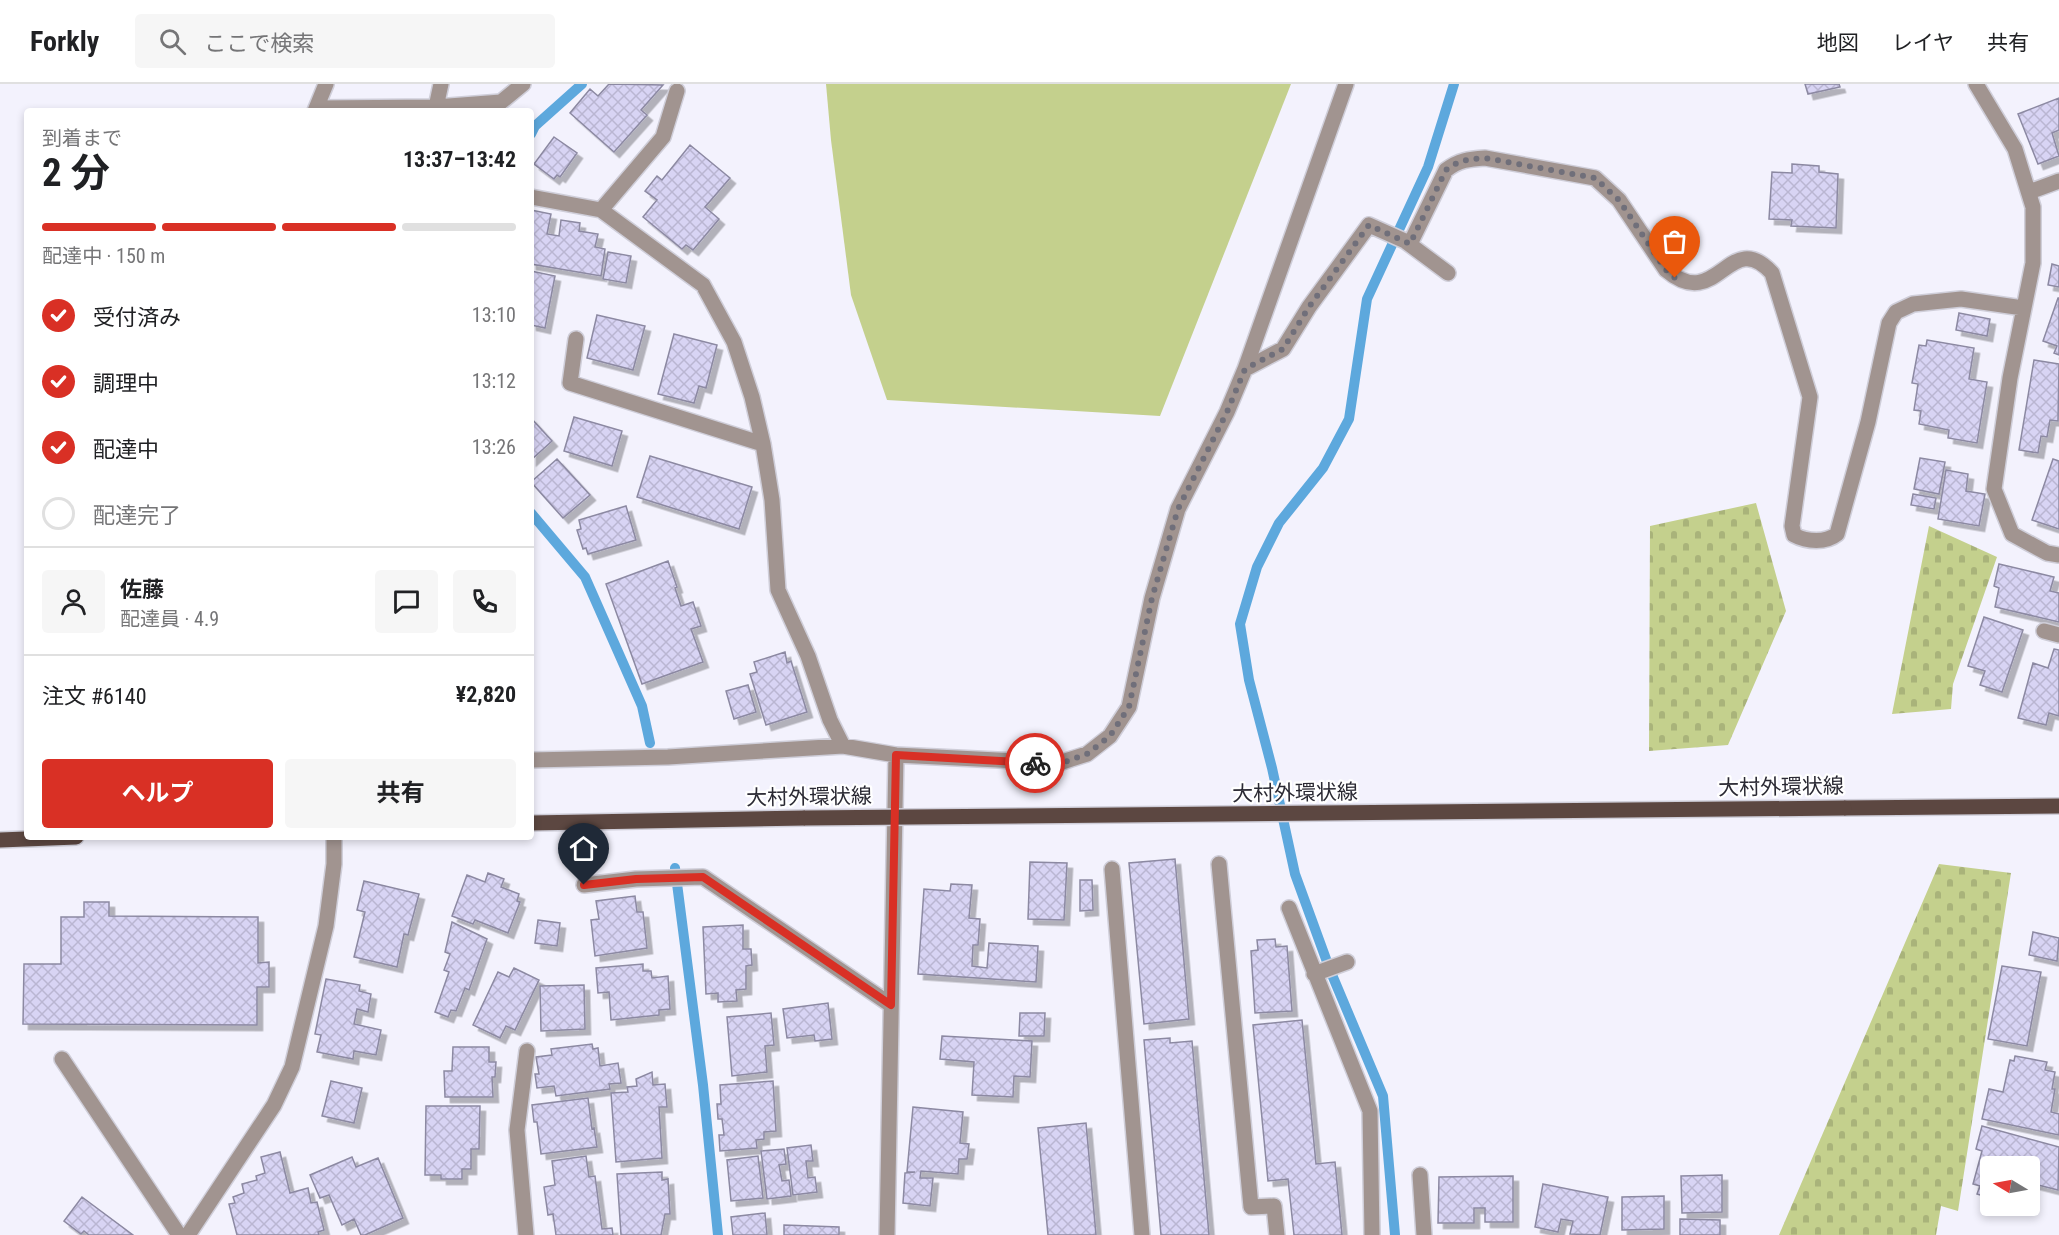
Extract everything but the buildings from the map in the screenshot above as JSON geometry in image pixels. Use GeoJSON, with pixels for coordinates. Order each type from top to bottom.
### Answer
{"type":"FeatureCollection","features":[{"type":"Feature","properties":{"kind":"main road","name":"大村外環状線"},"geometry":{"type":"LineString","coordinates":[[534,823],[805,818],[2059,806]]}},
{"type":"Feature","properties":{"kind":"main road"},"geometry":{"type":"LineString","coordinates":[[0,840],[24,839]]}},
{"type":"Feature","properties":{"kind":"street"},"geometry":{"type":"LineString","coordinates":[[316,108],[326,84]]}},
{"type":"Feature","properties":{"kind":"street"},"geometry":{"type":"LineString","coordinates":[[436,107],[441,84]]}},
{"type":"Feature","properties":{"kind":"street"},"geometry":{"type":"LineString","coordinates":[[376,108],[436,107],[501,102],[523,84]]}},
{"type":"Feature","properties":{"kind":"street"},"geometry":{"type":"LineString","coordinates":[[534,760],[668,757],[843,746],[896,755],[1059,764],[1087,754],[1110,736],[1129,707],[1152,598],[1178,509],[1227,412],[1245,369],[1346,84]]}},
{"type":"Feature","properties":{"kind":"street"},"geometry":{"type":"LineString","coordinates":[[1976,84],[2015,149],[2033,207],[2033,263],[2010,378],[1994,489],[2012,534],[2047,553],[2059,555]]}},
{"type":"Feature","properties":{"kind":"street"},"geometry":{"type":"LineString","coordinates":[[601,210],[663,137],[676,91]]}},
{"type":"Feature","properties":{"kind":"street"},"geometry":{"type":"LineString","coordinates":[[1407,243],[1446,170],[1468,159],[1485,158],[1595,178],[1619,200],[1666,270],[1675,278],[1698,284],[1705,282],[1739,259],[1762,262],[1772,273],[1810,397],[1792,526],[1794,535],[1802,539],[1830,540],[1837,534],[1869,422],[1889,323],[1896,312],[1913,304],[1961,299],[2024,308]]}},
{"type":"Feature","properties":{"kind":"street"},"geometry":{"type":"LineString","coordinates":[[2029,192],[2059,181]]}},
{"type":"Feature","properties":{"kind":"street"},"geometry":{"type":"LineString","coordinates":[[535,197],[601,210],[703,285],[734,342],[752,397],[763,444],[772,501],[778,590],[807,656],[830,720],[843,746]]}},
{"type":"Feature","properties":{"kind":"street"},"geometry":{"type":"LineString","coordinates":[[1245,369],[1283,349],[1309,307],[1369,225],[1407,243],[1448,273]]}},
{"type":"Feature","properties":{"kind":"street"},"geometry":{"type":"LineString","coordinates":[[576,339],[570,383],[763,444]]}},
{"type":"Feature","properties":{"kind":"street"},"geometry":{"type":"LineString","coordinates":[[887,1235],[896,755]]}},
{"type":"Feature","properties":{"kind":"street"},"geometry":{"type":"LineString","coordinates":[[188,1235],[274,1105],[292,1067],[326,926],[334,864],[334,840]]}},
{"type":"Feature","properties":{"kind":"street"},"geometry":{"type":"LineString","coordinates":[[1219,864],[1251,1207],[1274,1206],[1277,1235]]}},
{"type":"Feature","properties":{"kind":"street"},"geometry":{"type":"LineString","coordinates":[[1112,869],[1142,1235]]}},
{"type":"Feature","properties":{"kind":"street"},"geometry":{"type":"LineString","coordinates":[[584,885],[636,879],[703,877],[891,1005]]}},
{"type":"Feature","properties":{"kind":"street"},"geometry":{"type":"LineString","coordinates":[[1289,908],[1370,1111],[1372,1235]]}},
{"type":"Feature","properties":{"kind":"street"},"geometry":{"type":"LineString","coordinates":[[1315,973],[1347,962]]}},
{"type":"Feature","properties":{"kind":"street"},"geometry":{"type":"LineString","coordinates":[[526,1235],[517,1130],[527,1051]]}},
{"type":"Feature","properties":{"kind":"street"},"geometry":{"type":"LineString","coordinates":[[63,1059],[179,1235]]}},
{"type":"Feature","properties":{"kind":"street"},"geometry":{"type":"LineString","coordinates":[[1420,1175],[1424,1235]]}},
{"type":"Feature","properties":{"kind":"green space"},"geometry":{"type":"Polygon","coordinates":[[[826,84],[1291,84],[1160,416],[887,400],[851,295],[826,84]]]}},
{"type":"Feature","properties":{"kind":"green space"},"geometry":{"type":"Polygon","coordinates":[[[1756,503],[1786,611],[1728,745],[1649,751],[1650,526],[1756,503]]]}},
{"type":"Feature","properties":{"kind":"green space"},"geometry":{"type":"Polygon","coordinates":[[[1929,526],[1997,557],[1953,684],[1951,709],[1892,714],[1929,526]]]}},
{"type":"Feature","properties":{"kind":"green space"},"geometry":{"type":"Polygon","coordinates":[[[1939,864],[2011,873],[1958,1211],[1941,1206],[1936,1235],[1779,1235],[1939,864]]]}},
{"type":"Feature","properties":{"kind":"waterway"},"geometry":{"type":"LineString","coordinates":[[534,128],[582,84]]}},
{"type":"Feature","properties":{"kind":"waterway"},"geometry":{"type":"LineString","coordinates":[[1395,1235],[1383,1096],[1330,970],[1295,874],[1272,768],[1249,680],[1240,624],[1257,567],[1279,523],[1323,468],[1349,419],[1367,299],[1428,167],[1454,84]]}},
{"type":"Feature","properties":{"kind":"waterway"},"geometry":{"type":"LineString","coordinates":[[534,517],[585,577],[642,706],[650,743]]}},
{"type":"Feature","properties":{"kind":"waterway"},"geometry":{"type":"LineString","coordinates":[[675,868],[703,1085],[718,1235]]}},
{"type":"Feature","properties":{"kind":"way so far"},"geometry":{"type":"LineString","coordinates":[[1035,763],[1059,764],[1087,754],[1110,736],[1129,707],[1152,598],[1178,509],[1227,412],[1245,369],[1283,349],[1309,307],[1369,225],[1410,244],[1446,170],[1468,159],[1485,158],[1595,178],[1619,200],[1666,270],[1675,278]]}},
{"type":"Feature","properties":{"kind":"route"},"geometry":{"type":"LineString","coordinates":[[584,885],[636,879],[703,877],[891,1005],[896,755],[1035,763]]}}]}
